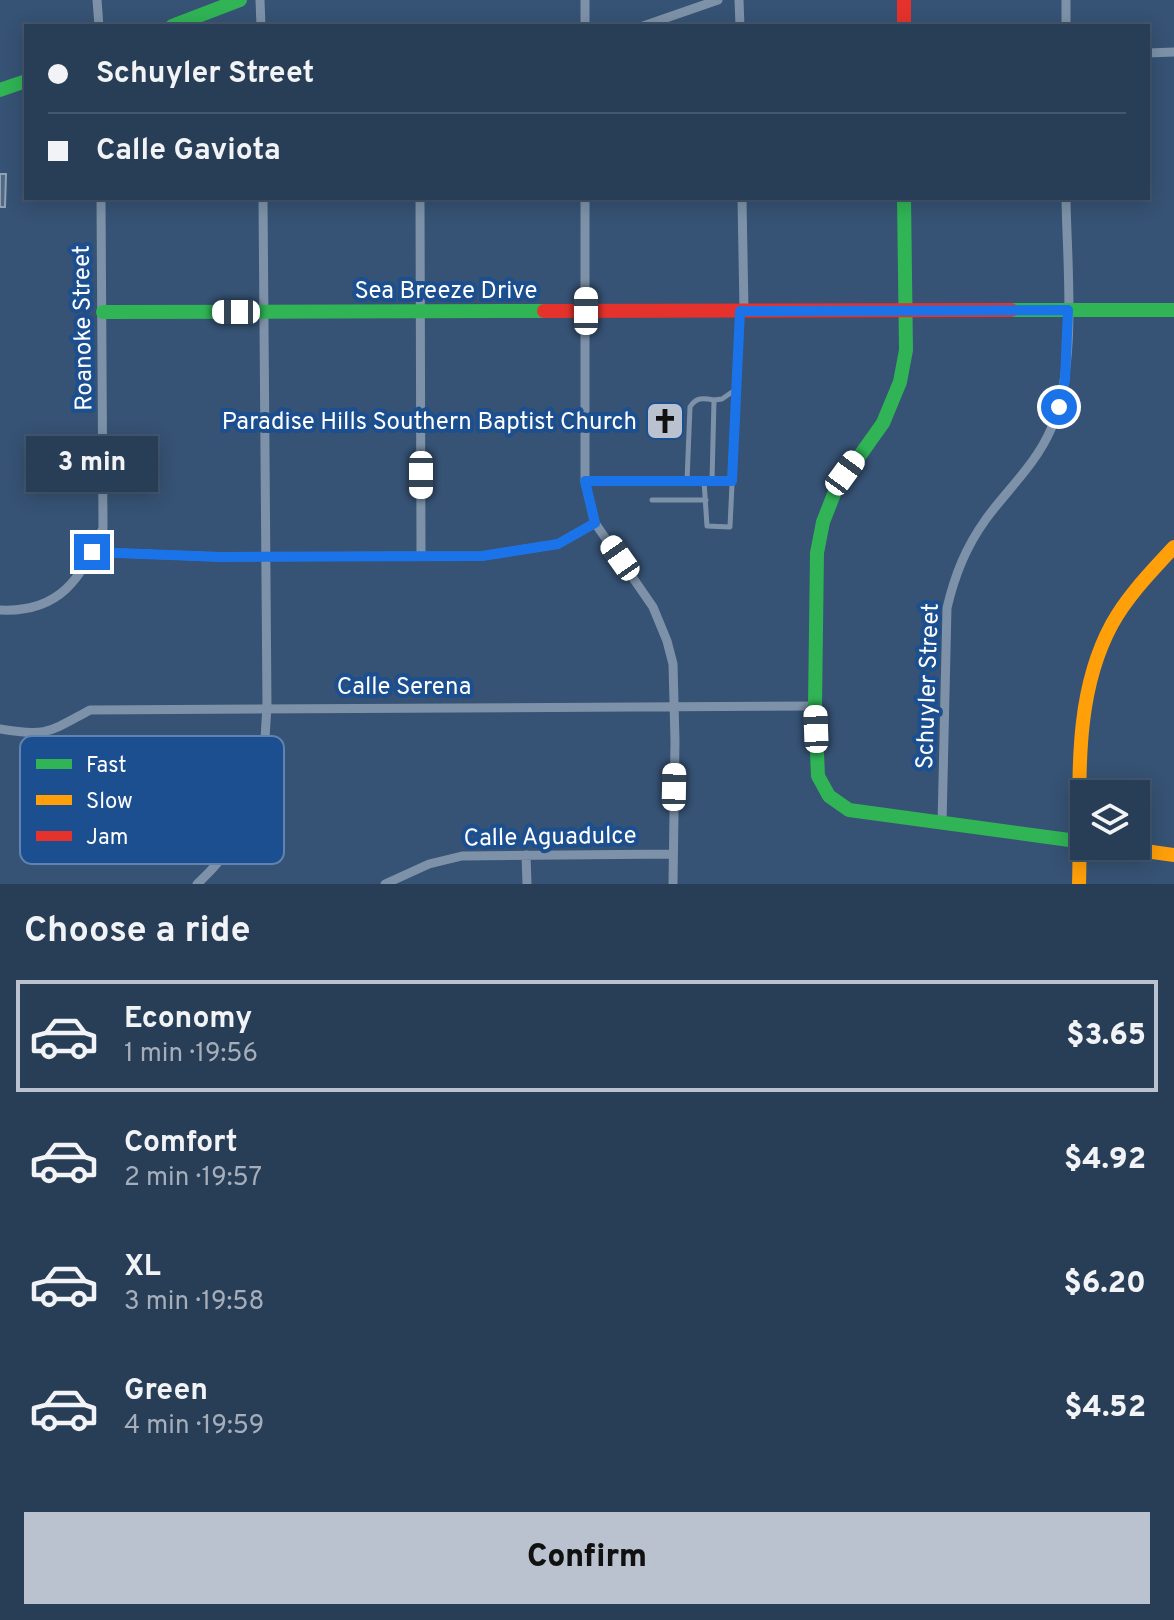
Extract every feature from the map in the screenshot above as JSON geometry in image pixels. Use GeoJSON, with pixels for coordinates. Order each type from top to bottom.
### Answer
{"type":"FeatureCollection","features":[{"type":"Feature","properties":{"kind":"street"},"geometry":{"type":"LineString","coordinates":[[97,0],[99,24]]}},
{"type":"Feature","properties":{"kind":"street"},"geometry":{"type":"LineString","coordinates":[[177,24],[240,0]]}},
{"type":"Feature","properties":{"kind":"street"},"geometry":{"type":"LineString","coordinates":[[260,0],[261,24]]}},
{"type":"Feature","properties":{"kind":"street"},"geometry":{"type":"LineString","coordinates":[[585,0],[585,24]]}},
{"type":"Feature","properties":{"kind":"street"},"geometry":{"type":"LineString","coordinates":[[649,24],[718,0]]}},
{"type":"Feature","properties":{"kind":"street"},"geometry":{"type":"LineString","coordinates":[[739,0],[740,24]]}},
{"type":"Feature","properties":{"kind":"street"},"geometry":{"type":"LineString","coordinates":[[904,0],[904,24]]}},
{"type":"Feature","properties":{"kind":"street"},"geometry":{"type":"LineString","coordinates":[[1066,0],[1066,24]]}},
{"type":"Feature","properties":{"kind":"street"},"geometry":{"type":"LineString","coordinates":[[1150,53],[1174,52]]}},
{"type":"Feature","properties":{"kind":"street"},"geometry":{"type":"LineString","coordinates":[[0,90],[24,82]]}},
{"type":"Feature","properties":{"kind":"street","name":"Roanoke Street"},"geometry":{"type":"LineString","coordinates":[[0,610],[33,607],[55,598],[73,583],[103,528],[101,200]]}},
{"type":"Feature","properties":{"kind":"street"},"geometry":{"type":"LineString","coordinates":[[263,200],[265,736]]}},
{"type":"Feature","properties":{"kind":"street"},"geometry":{"type":"LineString","coordinates":[[420,200],[421,556]]}},
{"type":"Feature","properties":{"kind":"street"},"geometry":{"type":"LineString","coordinates":[[585,200],[585,481],[595,523],[653,607],[673,664],[673,884]]}},
{"type":"Feature","properties":{"kind":"street"},"geometry":{"type":"LineString","coordinates":[[742,200],[742,311]]}},
{"type":"Feature","properties":{"kind":"street"},"geometry":{"type":"LineString","coordinates":[[904,200],[904,359],[895,397],[883,423],[836,489],[817,546],[815,706],[818,776],[829,796],[849,810],[1070,840]]}},
{"type":"Feature","properties":{"kind":"street","name":"Schuyler Street"},"geometry":{"type":"LineString","coordinates":[[942,824],[947,608],[954,578],[973,539],[988,516],[1024,475],[1050,431],[1065,380],[1068,310],[1066,200]]}},
{"type":"Feature","properties":{"kind":"street","name":"Sea Breeze Drive"},"geometry":{"type":"LineString","coordinates":[[103,312],[1174,310]]}},
{"type":"Feature","properties":{"kind":"street"},"geometry":{"type":"LineString","coordinates":[[92,552],[221,557],[482,556],[558,544],[595,523]]}},
{"type":"Feature","properties":{"kind":"street"},"geometry":{"type":"LineString","coordinates":[[1081,780],[1080,740],[1084,702],[1103,642],[1139,586],[1174,547]]}},
{"type":"Feature","properties":{"kind":"street","name":"Calle Serena"},"geometry":{"type":"LineString","coordinates":[[0,729],[32,735],[51,731],[90,710],[815,706]]}},
{"type":"Feature","properties":{"kind":"street"},"geometry":{"type":"LineString","coordinates":[[1150,852],[1174,855]]}},
{"type":"Feature","properties":{"kind":"street","name":"Calle Aguadulce"},"geometry":{"type":"LineString","coordinates":[[385,884],[429,864],[462,856],[673,854]]}},
{"type":"Feature","properties":{"kind":"street"},"geometry":{"type":"LineString","coordinates":[[526,855],[527,884]]}},
{"type":"Feature","properties":{"kind":"street"},"geometry":{"type":"LineString","coordinates":[[1079,884],[1081,860]]}},
{"type":"Feature","properties":{"kind":"street"},"geometry":{"type":"LineString","coordinates":[[197,884],[215,864]]}},
{"type":"Feature","properties":{"kind":"lane"},"geometry":{"type":"LineString","coordinates":[[714,400],[706,500],[707,526],[730,527],[735,390],[742,311]]}},
{"type":"Feature","properties":{"kind":"lane"},"geometry":{"type":"LineString","coordinates":[[687,481],[690,407],[694,401],[702,398],[722,399],[735,390]]}},
{"type":"Feature","properties":{"kind":"lane"},"geometry":{"type":"LineString","coordinates":[[585,481],[732,481]]}},
{"type":"Feature","properties":{"kind":"lane"},"geometry":{"type":"LineString","coordinates":[[652,500],[706,500]]}},
{"type":"Feature","properties":{"kind":"building"},"geometry":{"type":"Polygon","coordinates":[[[0,174],[6,174],[5,207],[0,207],[0,174]]]}},
{"type":"Feature","properties":{"kind":"traffic: fast"},"geometry":{"type":"LineString","coordinates":[[177,24],[240,0]]}},
{"type":"Feature","properties":{"kind":"traffic: fast"},"geometry":{"type":"LineString","coordinates":[[0,90],[24,82]]}},
{"type":"Feature","properties":{"kind":"traffic: fast"},"geometry":{"type":"LineString","coordinates":[[904,200],[906,350],[900,382],[883,423],[836,489],[823,522],[817,553],[815,706],[818,776],[829,796],[849,810],[1070,840]]}},
{"type":"Feature","properties":{"kind":"traffic: fast"},"geometry":{"type":"LineString","coordinates":[[1011,310],[1174,310]]}},
{"type":"Feature","properties":{"kind":"traffic: fast"},"geometry":{"type":"LineString","coordinates":[[103,312],[544,311]]}},
{"type":"Feature","properties":{"kind":"traffic: slow"},"geometry":{"type":"LineString","coordinates":[[1079,884],[1080,751],[1083,718],[1098,654],[1118,613],[1174,547]]}},
{"type":"Feature","properties":{"kind":"traffic: slow"},"geometry":{"type":"LineString","coordinates":[[1150,852],[1174,855]]}},
{"type":"Feature","properties":{"kind":"traffic: jam"},"geometry":{"type":"LineString","coordinates":[[904,0],[904,24]]}},
{"type":"Feature","properties":{"kind":"traffic: jam"},"geometry":{"type":"LineString","coordinates":[[544,311],[1011,310]]}},
{"type":"Feature","properties":{"kind":"place","name":"Paradise Hills Southern Baptist Church"},"geometry":{"type":"Point","coordinates":[665,421]}},
{"type":"Feature","properties":{"kind":"route"},"geometry":{"type":"LineString","coordinates":[[92,552],[221,557],[501,554],[558,544],[595,523],[585,481],[732,481],[740,311],[1068,310],[1065,380],[1059,407]]}}]}
